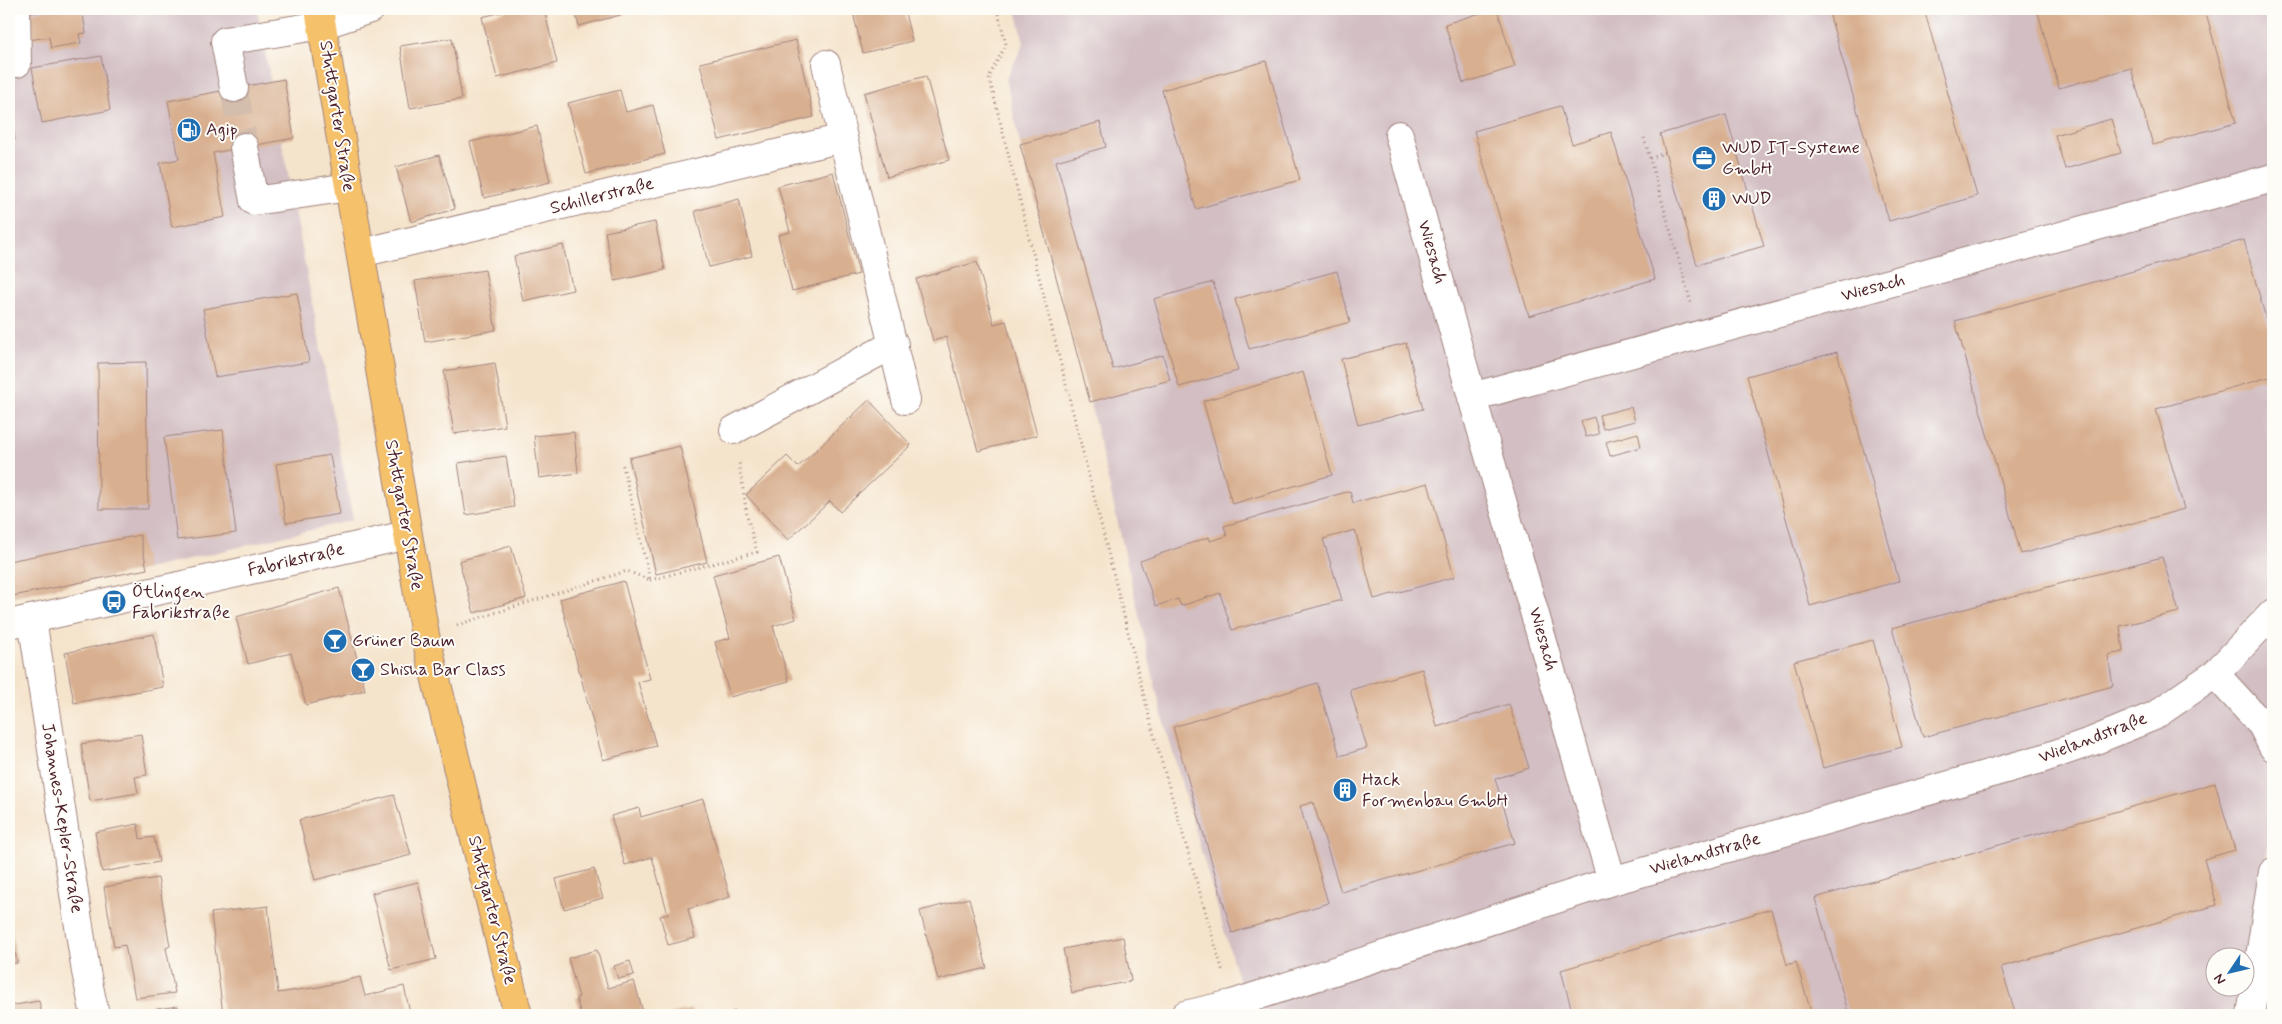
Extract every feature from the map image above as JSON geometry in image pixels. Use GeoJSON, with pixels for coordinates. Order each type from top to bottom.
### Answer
{"type":"FeatureCollection","features":[{"type":"Feature","properties":{"kind":"main road","name":"Stuttgarter Straße"},"geometry":{"type":"LineString","coordinates":[[321,17],[425,635],[518,1015]]}},
{"type":"Feature","properties":{"kind":"street"},"geometry":{"type":"LineString","coordinates":[[16,9],[17,63]]}},
{"type":"Feature","properties":{"kind":"street"},"geometry":{"type":"LineString","coordinates":[[234,88],[225,41],[321,17],[370,9]]}},
{"type":"Feature","properties":{"kind":"street"},"geometry":{"type":"LineString","coordinates":[[826,64],[906,400]]}},
{"type":"Feature","properties":{"kind":"street","name":"Wiesach"},"geometry":{"type":"LineString","coordinates":[[1399,135],[1472,397],[1612,881]]}},
{"type":"Feature","properties":{"kind":"street","name":"Schillerstraße"},"geometry":{"type":"LineString","coordinates":[[361,254],[843,138]]}},
{"type":"Feature","properties":{"kind":"street"},"geometry":{"type":"LineString","coordinates":[[244,147],[254,201],[349,187]]}},
{"type":"Feature","properties":{"kind":"street","name":"Wiesach"},"geometry":{"type":"LineString","coordinates":[[1472,397],[2273,178]]}},
{"type":"Feature","properties":{"kind":"street"},"geometry":{"type":"LineString","coordinates":[[734,430],[894,344]]}},
{"type":"Feature","properties":{"kind":"street","name":"Fabrikstraße"},"geometry":{"type":"LineString","coordinates":[[21,622],[407,535]]}},
{"type":"Feature","properties":{"kind":"street","name":"Wielandstraße"},"geometry":{"type":"LineString","coordinates":[[1186,1015],[1232,1004],[1612,881],[2041,759],[2093,742],[2154,716],[2215,674],[2273,613]]}},
{"type":"Feature","properties":{"kind":"street","name":"Johannes-Kepler-Straße"},"geometry":{"type":"LineString","coordinates":[[21,622],[95,1015]]}},
{"type":"Feature","properties":{"kind":"street"},"geometry":{"type":"LineString","coordinates":[[2215,674],[2262,725],[2273,747]]}},
{"type":"Feature","properties":{"kind":"street"},"geometry":{"type":"LineString","coordinates":[[2251,1015],[2273,872]]}},
{"type":"Feature","properties":{"kind":"path"},"geometry":{"type":"LineString","coordinates":[[997,9],[1006,44],[989,77],[1153,732],[1232,1004]]}},
{"type":"Feature","properties":{"kind":"path"},"geometry":{"type":"LineString","coordinates":[[1644,138],[1700,335]]}},
{"type":"Feature","properties":{"kind":"path"},"geometry":{"type":"LineString","coordinates":[[1650,158],[1665,153]]}},
{"type":"Feature","properties":{"kind":"path"},"geometry":{"type":"LineString","coordinates":[[425,635],[627,572],[650,580],[757,552],[747,516],[734,430]]}},
{"type":"Feature","properties":{"kind":"path"},"geometry":{"type":"LineString","coordinates":[[622,462],[650,580]]}},
{"type":"Feature","properties":{"kind":"shaded area"},"geometry":{"type":"Polygon","coordinates":[[[9,9],[257,9],[353,520],[147,569],[9,597],[9,9]]]}},
{"type":"Feature","properties":{"kind":"shaded area"},"geometry":{"type":"Polygon","coordinates":[[[1016,9],[2273,9],[2273,817],[2251,946],[2204,946],[2204,996],[2242,996],[2239,1015],[1271,1015],[1241,989],[1162,715],[1090,402],[1020,144],[1006,79],[1024,43],[1016,9]]]}},
{"type":"Feature","properties":{"kind":"building"},"geometry":{"type":"Polygon","coordinates":[[[54,9],[82,9],[86,33],[79,34],[81,43],[51,48],[49,37],[28,40],[24,14],[54,9]]]}},
{"type":"Feature","properties":{"kind":"building"},"geometry":{"type":"Polygon","coordinates":[[[514,9],[544,9],[557,63],[497,78],[482,17],[514,9]]]}},
{"type":"Feature","properties":{"kind":"building"},"geometry":{"type":"Polygon","coordinates":[[[574,9],[643,9],[579,26],[574,9]]]}},
{"type":"Feature","properties":{"kind":"building"},"geometry":{"type":"Polygon","coordinates":[[[852,9],[904,9],[912,41],[863,53],[852,9]]]}},
{"type":"Feature","properties":{"kind":"building"},"geometry":{"type":"Polygon","coordinates":[[[1497,9],[1515,67],[1463,83],[1445,24],[1497,9]]]}},
{"type":"Feature","properties":{"kind":"building"},"geometry":{"type":"Polygon","coordinates":[[[1828,9],[1924,9],[1977,196],[1889,221],[1828,9]]]}},
{"type":"Feature","properties":{"kind":"building"},"geometry":{"type":"Polygon","coordinates":[[[2037,9],[2205,9],[2236,123],[2153,145],[2131,68],[2059,88],[2037,9]]]}},
{"type":"Feature","properties":{"kind":"building"},"geometry":{"type":"Polygon","coordinates":[[[2273,21],[2273,37],[2269,23],[2273,21]]]}},
{"type":"Feature","properties":{"kind":"building"},"geometry":{"type":"Polygon","coordinates":[[[452,38],[462,99],[410,108],[400,46],[452,38]]]}},
{"type":"Feature","properties":{"kind":"building"},"geometry":{"type":"Polygon","coordinates":[[[796,40],[814,117],[719,140],[700,63],[796,40]]]}},
{"type":"Feature","properties":{"kind":"building"},"geometry":{"type":"Polygon","coordinates":[[[101,56],[110,110],[42,123],[32,68],[101,56]]]}},
{"type":"Feature","properties":{"kind":"building"},"geometry":{"type":"Polygon","coordinates":[[[1266,61],[1300,180],[1196,209],[1162,90],[1266,61]]]}},
{"type":"Feature","properties":{"kind":"building"},"geometry":{"type":"Polygon","coordinates":[[[926,76],[949,160],[887,177],[864,93],[926,76]]]}},
{"type":"Feature","properties":{"kind":"building"},"geometry":{"type":"Polygon","coordinates":[[[284,79],[294,138],[213,153],[225,217],[172,227],[160,163],[179,159],[168,101],[284,79]]]}},
{"type":"Feature","properties":{"kind":"building"},"geometry":{"type":"Polygon","coordinates":[[[620,90],[626,112],[653,105],[665,154],[586,174],[568,103],[620,90]]]}},
{"type":"Feature","properties":{"kind":"building"},"geometry":{"type":"Polygon","coordinates":[[[1560,106],[1572,144],[1611,132],[1655,279],[1529,316],[1474,131],[1560,106]]]}},
{"type":"Feature","properties":{"kind":"building"},"geometry":{"type":"Polygon","coordinates":[[[9,108],[15,140],[9,142],[9,108]]]}},
{"type":"Feature","properties":{"kind":"building","name":"WUD"},"geometry":{"type":"Polygon","coordinates":[[[1726,115],[1764,246],[1697,265],[1660,134],[1726,115]]]}},
{"type":"Feature","properties":{"kind":"building"},"geometry":{"type":"Polygon","coordinates":[[[2111,119],[2121,153],[2065,169],[2055,135],[2111,119]]]}},
{"type":"Feature","properties":{"kind":"building"},"geometry":{"type":"Polygon","coordinates":[[[1100,122],[1106,147],[1056,161],[1113,369],[1163,355],[1170,380],[1090,402],[1020,144],[1100,122]]]}},
{"type":"Feature","properties":{"kind":"building"},"geometry":{"type":"Polygon","coordinates":[[[537,126],[550,182],[484,198],[470,142],[537,126]]]}},
{"type":"Feature","properties":{"kind":"building"},"geometry":{"type":"Polygon","coordinates":[[[439,155],[455,209],[411,222],[396,167],[439,155]]]}},
{"type":"Feature","properties":{"kind":"building"},"geometry":{"type":"Polygon","coordinates":[[[833,172],[859,274],[792,291],[778,235],[790,232],[778,186],[833,172]]]}},
{"type":"Feature","properties":{"kind":"building"},"geometry":{"type":"Polygon","coordinates":[[[739,199],[752,256],[709,267],[695,211],[739,199]]]}},
{"type":"Feature","properties":{"kind":"building"},"geometry":{"type":"Polygon","coordinates":[[[655,222],[665,270],[615,281],[605,232],[655,222]]]}},
{"type":"Feature","properties":{"kind":"building"},"geometry":{"type":"Polygon","coordinates":[[[2244,240],[2273,344],[2273,376],[2156,409],[2184,509],[2021,554],[1955,321],[2244,240]]]}},
{"type":"Feature","properties":{"kind":"building"},"geometry":{"type":"Polygon","coordinates":[[[563,245],[573,290],[523,301],[514,256],[563,245]]]}},
{"type":"Feature","properties":{"kind":"building"},"geometry":{"type":"Polygon","coordinates":[[[977,262],[994,324],[1006,321],[1037,435],[978,451],[946,337],[933,341],[916,279],[977,262]]]}},
{"type":"Feature","properties":{"kind":"building"},"geometry":{"type":"Polygon","coordinates":[[[485,270],[496,330],[425,342],[415,281],[485,270]]]}},
{"type":"Feature","properties":{"kind":"building"},"geometry":{"type":"Polygon","coordinates":[[[1337,271],[1350,322],[1249,349],[1235,299],[1337,271]]]}},
{"type":"Feature","properties":{"kind":"building"},"geometry":{"type":"Polygon","coordinates":[[[1213,282],[1238,371],[1179,387],[1154,299],[1213,282]]]}},
{"type":"Feature","properties":{"kind":"building"},"geometry":{"type":"Polygon","coordinates":[[[297,293],[309,362],[215,377],[203,309],[297,293]]]}},
{"type":"Feature","properties":{"kind":"building"},"geometry":{"type":"Polygon","coordinates":[[[1406,343],[1423,409],[1358,425],[1341,359],[1406,343]]]}},
{"type":"Feature","properties":{"kind":"building"},"geometry":{"type":"Polygon","coordinates":[[[1837,352],[1899,581],[1810,606],[1747,376],[1837,352]]]}},
{"type":"Feature","properties":{"kind":"building"},"geometry":{"type":"Polygon","coordinates":[[[146,362],[148,509],[99,509],[98,363],[146,362]]]}},
{"type":"Feature","properties":{"kind":"building"},"geometry":{"type":"Polygon","coordinates":[[[495,363],[505,426],[454,434],[444,371],[495,363]]]}},
{"type":"Feature","properties":{"kind":"building"},"geometry":{"type":"Polygon","coordinates":[[[1303,372],[1332,475],[1232,504],[1203,401],[1303,372]]]}},
{"type":"Feature","properties":{"kind":"building"},"geometry":{"type":"Polygon","coordinates":[[[869,400],[911,445],[840,512],[830,501],[788,540],[746,495],[787,456],[798,467],[869,400]]]}},
{"type":"Feature","properties":{"kind":"building"},"geometry":{"type":"Polygon","coordinates":[[[1631,407],[1635,421],[1603,429],[1599,415],[1631,407]]]}},
{"type":"Feature","properties":{"kind":"building"},"geometry":{"type":"Polygon","coordinates":[[[1594,417],[1599,434],[1586,437],[1581,421],[1594,417]]]}},
{"type":"Feature","properties":{"kind":"building"},"geometry":{"type":"Polygon","coordinates":[[[223,430],[236,533],[177,540],[164,437],[223,430]]]}},
{"type":"Feature","properties":{"kind":"building"},"geometry":{"type":"Polygon","coordinates":[[[574,432],[578,473],[539,478],[534,436],[574,432]]]}},
{"type":"Feature","properties":{"kind":"building"},"geometry":{"type":"Polygon","coordinates":[[[1638,433],[1641,447],[1610,456],[1606,442],[1638,433]]]}},
{"type":"Feature","properties":{"kind":"building"},"geometry":{"type":"Polygon","coordinates":[[[680,446],[707,562],[656,574],[629,458],[680,446]]]}},
{"type":"Feature","properties":{"kind":"building"},"geometry":{"type":"Polygon","coordinates":[[[330,455],[340,514],[286,523],[276,464],[330,455]]]}},
{"type":"Feature","properties":{"kind":"building"},"geometry":{"type":"Polygon","coordinates":[[[506,456],[514,507],[466,515],[458,463],[506,456]]]}},
{"type":"Feature","properties":{"kind":"building"},"geometry":{"type":"Polygon","coordinates":[[[1428,483],[1454,577],[1374,599],[1355,530],[1323,539],[1342,600],[1232,630],[1220,593],[1181,606],[1178,599],[1156,606],[1140,561],[1209,537],[1210,541],[1227,536],[1224,526],[1350,491],[1353,503],[1428,483]]]}},
{"type":"Feature","properties":{"kind":"building"},"geometry":{"type":"Polygon","coordinates":[[[140,535],[147,569],[13,596],[9,561],[140,535]]]}},
{"type":"Feature","properties":{"kind":"building"},"geometry":{"type":"Polygon","coordinates":[[[511,546],[526,598],[474,613],[459,561],[511,546]]]}},
{"type":"Feature","properties":{"kind":"building"},"geometry":{"type":"Polygon","coordinates":[[[779,557],[796,619],[773,626],[789,681],[730,697],[715,642],[730,638],[713,575],[779,557]]]}},
{"type":"Feature","properties":{"kind":"building"},"geometry":{"type":"Polygon","coordinates":[[[2162,557],[2179,612],[2120,626],[2123,652],[2108,655],[2113,686],[1923,737],[1892,628],[2162,557]]]}},
{"type":"Feature","properties":{"kind":"building"},"geometry":{"type":"Polygon","coordinates":[[[624,581],[650,679],[638,682],[656,746],[603,760],[560,599],[624,581]]]}},
{"type":"Feature","properties":{"kind":"building"},"geometry":{"type":"Polygon","coordinates":[[[339,588],[365,690],[306,705],[291,653],[248,664],[236,617],[339,588]]]}},
{"type":"Feature","properties":{"kind":"building"},"geometry":{"type":"Polygon","coordinates":[[[154,634],[163,687],[74,703],[65,653],[154,634]]]}},
{"type":"Feature","properties":{"kind":"building"},"geometry":{"type":"Polygon","coordinates":[[[1873,640],[1902,747],[1823,768],[1794,661],[1873,640]]]}},
{"type":"Feature","properties":{"kind":"building","name":"Hack Formenbau GmbH"},"geometry":{"type":"Polygon","coordinates":[[[1422,669],[1437,727],[1509,704],[1529,768],[1495,779],[1515,843],[1341,892],[1313,802],[1300,806],[1328,903],[1232,933],[1173,727],[1317,683],[1340,756],[1367,748],[1350,690],[1422,669]]]}},
{"type":"Feature","properties":{"kind":"building"},"geometry":{"type":"Polygon","coordinates":[[[141,734],[147,775],[135,777],[138,793],[90,801],[81,744],[141,734]]]}},
{"type":"Feature","properties":{"kind":"building"},"geometry":{"type":"Polygon","coordinates":[[[2215,783],[2235,850],[2204,859],[2217,905],[2001,967],[2016,1015],[1849,1015],[1815,898],[2215,783]]]}},
{"type":"Feature","properties":{"kind":"building"},"geometry":{"type":"Polygon","coordinates":[[[394,795],[411,855],[315,880],[299,820],[394,795]]]}},
{"type":"Feature","properties":{"kind":"building"},"geometry":{"type":"Polygon","coordinates":[[[703,799],[730,897],[688,909],[695,938],[668,945],[660,916],[668,914],[652,857],[625,865],[611,816],[639,808],[641,817],[703,799]]]}},
{"type":"Feature","properties":{"kind":"building"},"geometry":{"type":"Polygon","coordinates":[[[138,824],[140,839],[154,837],[159,862],[102,872],[95,832],[138,824]]]}},
{"type":"Feature","properties":{"kind":"building"},"geometry":{"type":"Polygon","coordinates":[[[594,869],[603,898],[564,909],[556,879],[594,869]]]}},
{"type":"Feature","properties":{"kind":"building"},"geometry":{"type":"Polygon","coordinates":[[[158,878],[170,946],[166,948],[175,993],[135,998],[125,945],[114,947],[104,887],[158,878]]]}},
{"type":"Feature","properties":{"kind":"building"},"geometry":{"type":"Polygon","coordinates":[[[418,882],[436,959],[391,970],[372,893],[418,882]]]}},
{"type":"Feature","properties":{"kind":"building"},"geometry":{"type":"Polygon","coordinates":[[[969,898],[987,968],[938,980],[920,911],[969,898]]]}},
{"type":"Feature","properties":{"kind":"building"},"geometry":{"type":"Polygon","coordinates":[[[268,906],[278,993],[319,987],[360,977],[365,996],[404,986],[410,1013],[400,1015],[223,1015],[211,913],[268,906]]]}},
{"type":"Feature","properties":{"kind":"building"},"geometry":{"type":"Polygon","coordinates":[[[1771,909],[1787,965],[1796,962],[1812,1015],[1573,1015],[1561,970],[1771,909]]]}},
{"type":"Feature","properties":{"kind":"building"},"geometry":{"type":"Polygon","coordinates":[[[9,920],[17,963],[9,964],[9,920]]]}},
{"type":"Feature","properties":{"kind":"building"},"geometry":{"type":"Polygon","coordinates":[[[1123,937],[1131,981],[1072,993],[1063,949],[1123,937]]]}},
{"type":"Feature","properties":{"kind":"building"},"geometry":{"type":"Polygon","coordinates":[[[597,950],[608,988],[634,981],[644,1015],[581,1015],[576,998],[579,997],[568,958],[597,950]]]}},
{"type":"Feature","properties":{"kind":"building"},"geometry":{"type":"Polygon","coordinates":[[[630,961],[634,975],[618,979],[614,966],[630,961]]]}},
{"type":"Feature","properties":{"kind":"building"},"geometry":{"type":"Polygon","coordinates":[[[39,1001],[42,1015],[9,1015],[9,1006],[39,1001]]]}},
{"type":"Feature","properties":{"kind":"building"},"geometry":{"type":"Polygon","coordinates":[[[178,1006],[180,1015],[124,1015],[124,1014],[178,1006]]]}},
{"type":"Feature","properties":{"kind":"building"},"geometry":{"type":"Polygon","coordinates":[[[692,1009],[694,1015],[670,1014],[692,1009]]]}},
{"type":"Feature","properties":{"kind":"building"},"geometry":{"type":"Polygon","coordinates":[[[735,1011],[736,1015],[723,1015],[735,1011]]]}},
{"type":"Feature","properties":{"kind":"tunnel"},"geometry":{"type":"LineString","coordinates":[[234,88],[244,147]]}},
{"type":"Feature","properties":{"kind":"place","name":"Agip"},"geometry":{"type":"Point","coordinates":[189,130]}},
{"type":"Feature","properties":{"kind":"place","name":"WUD IT-Systeme GmbH"},"geometry":{"type":"Point","coordinates":[1704,158]}},
{"type":"Feature","properties":{"kind":"place","name":"WUD"},"geometry":{"type":"Point","coordinates":[1714,199]}},
{"type":"Feature","properties":{"kind":"place","name":"Ötlingen Fabrikstraße"},"geometry":{"type":"Point","coordinates":[114,602]}},
{"type":"Feature","properties":{"kind":"place","name":"Grüner Baum"},"geometry":{"type":"Point","coordinates":[335,641]}},
{"type":"Feature","properties":{"kind":"place","name":"Shisha Bar Class"},"geometry":{"type":"Point","coordinates":[363,670]}},
{"type":"Feature","properties":{"kind":"place","name":"Hack Formenbau GmbH"},"geometry":{"type":"Point","coordinates":[1345,790]}}]}
